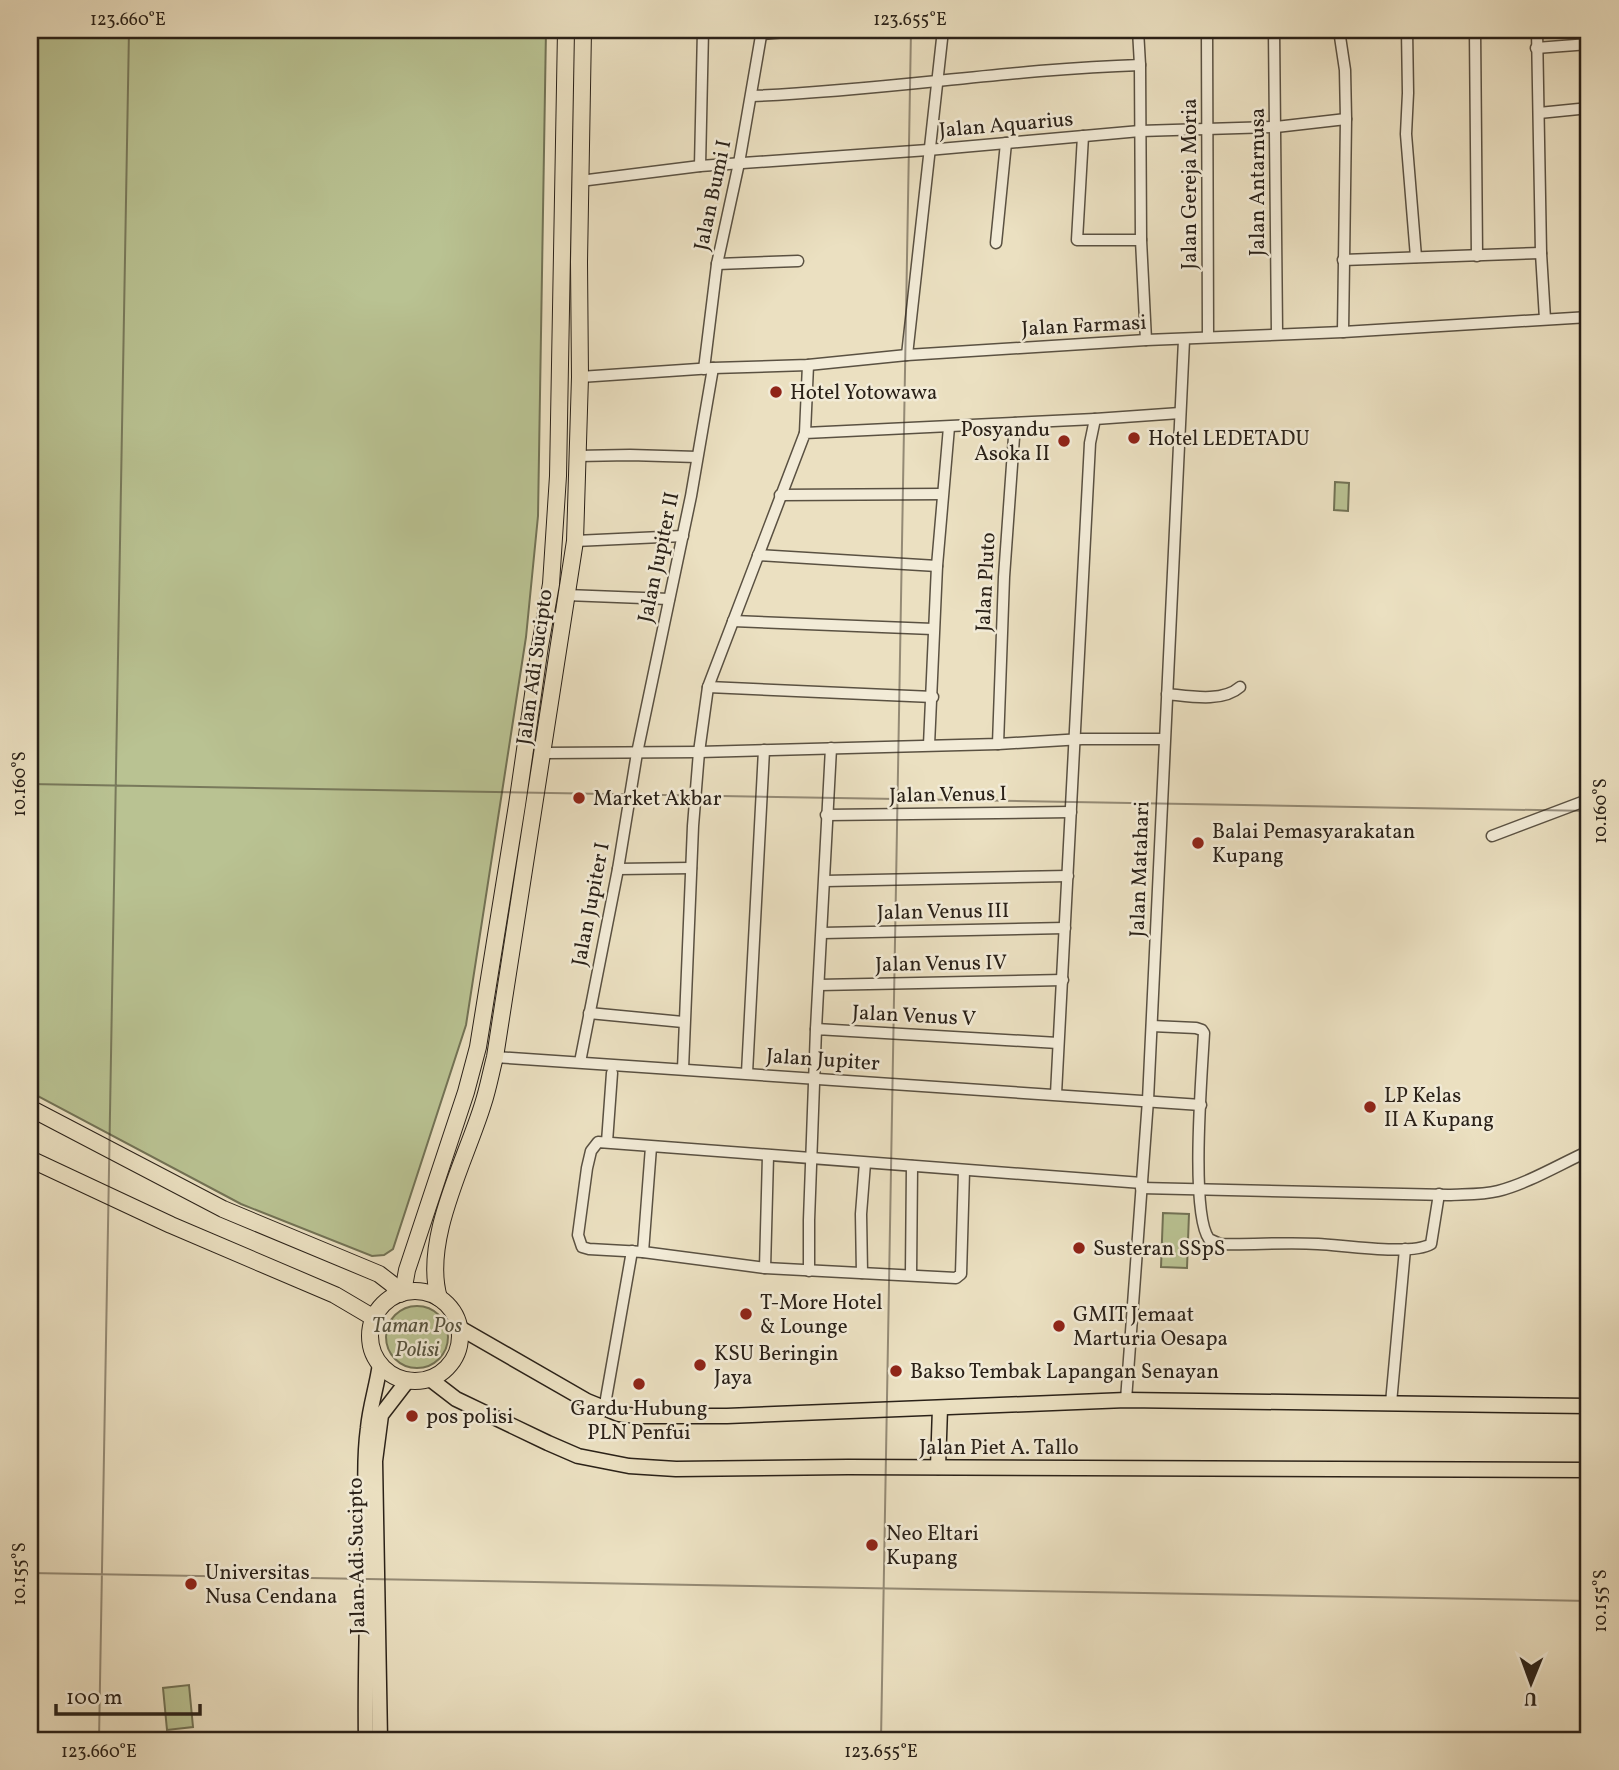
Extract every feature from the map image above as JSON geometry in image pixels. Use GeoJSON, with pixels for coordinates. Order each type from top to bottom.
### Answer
{"type":"FeatureCollection","features":[{"type":"Feature","properties":{"kind":"highway","name":"Jalan Adi Sucipto"},"geometry":{"type":"LineString","coordinates":[[401,1293],[476,1058],[551,584],[556,530],[566,30]]}},
{"type":"Feature","properties":{"kind":"highway","name":"Jalan Adi Sucipto"},"geometry":{"type":"LineString","coordinates":[[439,1298],[434,1264],[441,1227],[483,1104],[495,1057],[575,541],[580,377],[583,30]]}},
{"type":"Feature","properties":{"kind":"highway"},"geometry":{"type":"LineString","coordinates":[[533,698],[551,698]]}},
{"type":"Feature","properties":{"kind":"highway"},"geometry":{"type":"LineString","coordinates":[[30,1108],[223,1209],[379,1274],[401,1293]]}},
{"type":"Feature","properties":{"kind":"highway"},"geometry":{"type":"LineString","coordinates":[[30,1159],[171,1226],[335,1295],[373,1318]]}},
{"type":"Feature","properties":{"kind":"highway"},"geometry":{"type":"LineString","coordinates":[[401,1293],[428,1293],[439,1298],[456,1316],[460,1328],[460,1344],[454,1359],[444,1371],[430,1378],[408,1380],[388,1372],[372,1350],[370,1334],[373,1318],[389,1299],[401,1293]]}},
{"type":"Feature","properties":{"kind":"main road","name":"Jalan Piet A. Tallo"},"geometry":{"type":"LineString","coordinates":[[460,1328],[604,1409],[619,1414],[668,1418],[1126,1400],[1589,1406]]}},
{"type":"Feature","properties":{"kind":"main road","name":"Jalan Adi Sucipto"},"geometry":{"type":"LineString","coordinates":[[366,1740],[367,1429],[380,1364]]}},
{"type":"Feature","properties":{"kind":"main road","name":"Jalan Piet A. Tallo"},"geometry":{"type":"LineString","coordinates":[[430,1378],[456,1399],[578,1456],[629,1466],[677,1469],[938,1467],[1589,1470]]}},
{"type":"Feature","properties":{"kind":"main road","name":"Jalan Adi Sucipto"},"geometry":{"type":"LineString","coordinates":[[380,1740],[375,1461],[381,1415],[408,1380]]}},
{"type":"Feature","properties":{"kind":"main road"},"geometry":{"type":"LineString","coordinates":[[938,1467],[940,1408]]}},
{"type":"Feature","properties":{"kind":"street"},"geometry":{"type":"LineString","coordinates":[[701,166],[703,30]]}},
{"type":"Feature","properties":{"kind":"street"},"geometry":{"type":"LineString","coordinates":[[762,32],[809,30]]}},
{"type":"Feature","properties":{"kind":"street"},"geometry":{"type":"LineString","coordinates":[[907,355],[943,30]]}},
{"type":"Feature","properties":{"kind":"street"},"geometry":{"type":"LineString","coordinates":[[1138,30],[1146,340]]}},
{"type":"Feature","properties":{"kind":"street","name":"Jalan Gereja Moria"},"geometry":{"type":"LineString","coordinates":[[1207,30],[1208,337]]}},
{"type":"Feature","properties":{"kind":"street","name":"Jalan Antarnusa"},"geometry":{"type":"LineString","coordinates":[[1274,30],[1277,334]]}},
{"type":"Feature","properties":{"kind":"street"},"geometry":{"type":"LineString","coordinates":[[1339,30],[1345,70],[1346,119],[1343,332]]}},
{"type":"Feature","properties":{"kind":"street"},"geometry":{"type":"LineString","coordinates":[[1407,30],[1406,134],[1416,257]]}},
{"type":"Feature","properties":{"kind":"street"},"geometry":{"type":"LineString","coordinates":[[1475,30],[1477,256]]}},
{"type":"Feature","properties":{"kind":"street"},"geometry":{"type":"LineString","coordinates":[[1537,30],[1541,253],[1545,319]]}},
{"type":"Feature","properties":{"kind":"street","name":"Jalan Bumi I"},"geometry":{"type":"LineString","coordinates":[[709,368],[717,264],[752,96],[762,32]]}},
{"type":"Feature","properties":{"kind":"street"},"geometry":{"type":"LineString","coordinates":[[1536,48],[1589,44]]}},
{"type":"Feature","properties":{"kind":"street"},"geometry":{"type":"LineString","coordinates":[[752,96],[817,93],[937,80],[1140,65]]}},
{"type":"Feature","properties":{"kind":"street"},"geometry":{"type":"LineString","coordinates":[[1539,113],[1589,108]]}},
{"type":"Feature","properties":{"kind":"street","name":"Jalan Aquarius"},"geometry":{"type":"LineString","coordinates":[[580,181],[701,166],[1006,144],[1140,131],[1276,127],[1346,119]]}},
{"type":"Feature","properties":{"kind":"street"},"geometry":{"type":"LineString","coordinates":[[1083,136],[1077,240],[1142,240]]}},
{"type":"Feature","properties":{"kind":"street"},"geometry":{"type":"LineString","coordinates":[[996,243],[1006,144]]}},
{"type":"Feature","properties":{"kind":"street"},"geometry":{"type":"LineString","coordinates":[[1343,260],[1541,253]]}},
{"type":"Feature","properties":{"kind":"street"},"geometry":{"type":"LineString","coordinates":[[717,264],[798,261]]}},
{"type":"Feature","properties":{"kind":"street","name":"Jalan Farmasi"},"geometry":{"type":"LineString","coordinates":[[580,377],[709,368],[808,365],[907,355],[1146,340],[1343,332],[1589,317]]}},
{"type":"Feature","properties":{"kind":"street","name":"Jalan Matahari"},"geometry":{"type":"LineString","coordinates":[[1126,1400],[1148,1100],[1184,340]]}},
{"type":"Feature","properties":{"kind":"street"},"geometry":{"type":"LineString","coordinates":[[682,1069],[691,869],[699,752],[708,687],[805,433],[808,365]]}},
{"type":"Feature","properties":{"kind":"street","name":"Jalan Jupiter II"},"geometry":{"type":"LineString","coordinates":[[637,753],[683,536],[709,368]]}},
{"type":"Feature","properties":{"kind":"street"},"geometry":{"type":"LineString","coordinates":[[805,433],[1180,413]]}},
{"type":"Feature","properties":{"kind":"street"},"geometry":{"type":"LineString","coordinates":[[1056,1094],[1090,443],[1095,419]]}},
{"type":"Feature","properties":{"kind":"street","name":"Jalan Pluto"},"geometry":{"type":"LineString","coordinates":[[998,744],[1004,577],[1015,422]]}},
{"type":"Feature","properties":{"kind":"street"},"geometry":{"type":"LineString","coordinates":[[929,745],[933,697],[933,629],[949,427]]}},
{"type":"Feature","properties":{"kind":"street"},"geometry":{"type":"LineString","coordinates":[[578,456],[697,457]]}},
{"type":"Feature","properties":{"kind":"street"},"geometry":{"type":"LineString","coordinates":[[780,495],[942,494]]}},
{"type":"Feature","properties":{"kind":"street"},"geometry":{"type":"LineString","coordinates":[[575,541],[683,536]]}},
{"type":"Feature","properties":{"kind":"street"},"geometry":{"type":"LineString","coordinates":[[758,555],[937,566]]}},
{"type":"Feature","properties":{"kind":"street"},"geometry":{"type":"LineString","coordinates":[[566,595],[670,599]]}},
{"type":"Feature","properties":{"kind":"street"},"geometry":{"type":"LineString","coordinates":[[733,621],[933,629]]}},
{"type":"Feature","properties":{"kind":"street"},"geometry":{"type":"LineString","coordinates":[[708,687],[933,697]]}},
{"type":"Feature","properties":{"kind":"street"},"geometry":{"type":"LineString","coordinates":[[1167,694],[1215,696],[1230,693],[1240,687]]}},
{"type":"Feature","properties":{"kind":"street"},"geometry":{"type":"LineString","coordinates":[[544,753],[699,752],[998,744],[1076,739],[1164,739]]}},
{"type":"Feature","properties":{"kind":"street"},"geometry":{"type":"LineString","coordinates":[[809,1271],[816,1028],[831,748]]}},
{"type":"Feature","properties":{"kind":"street"},"geometry":{"type":"LineString","coordinates":[[747,1073],[764,750]]}},
{"type":"Feature","properties":{"kind":"street","name":"Jalan Jupiter I"},"geometry":{"type":"LineString","coordinates":[[580,1062],[618,869],[637,753]]}},
{"type":"Feature","properties":{"kind":"street"},"geometry":{"type":"LineString","coordinates":[[1492,836],[1589,801]]}},
{"type":"Feature","properties":{"kind":"street","name":"Jalan Venus I"},"geometry":{"type":"LineString","coordinates":[[827,815],[1071,813]]}},
{"type":"Feature","properties":{"kind":"street"},"geometry":{"type":"LineString","coordinates":[[618,869],[691,869]]}},
{"type":"Feature","properties":{"kind":"street"},"geometry":{"type":"LineString","coordinates":[[825,881],[1068,876]]}},
{"type":"Feature","properties":{"kind":"street","name":"Jalan Venus III"},"geometry":{"type":"LineString","coordinates":[[822,933],[1065,928]]}},
{"type":"Feature","properties":{"kind":"street","name":"Jalan Venus IV"},"geometry":{"type":"LineString","coordinates":[[819,985],[1063,980]]}},
{"type":"Feature","properties":{"kind":"street"},"geometry":{"type":"LineString","coordinates":[[589,1013],[683,1022]]}},
{"type":"Feature","properties":{"kind":"street"},"geometry":{"type":"LineString","coordinates":[[1152,1026],[1202,1030],[1199,1191],[1201,1216],[1209,1240],[1220,1244],[1320,1244],[1405,1249],[1428,1247],[1431,1244],[1438,1194]]}},
{"type":"Feature","properties":{"kind":"street","name":"Jalan Venus V"},"geometry":{"type":"LineString","coordinates":[[816,1028],[1058,1043]]}},
{"type":"Feature","properties":{"kind":"street","name":"Jalan Jupiter"},"geometry":{"type":"LineString","coordinates":[[495,1057],[1201,1105]]}},
{"type":"Feature","properties":{"kind":"street"},"geometry":{"type":"LineString","coordinates":[[607,1142],[612,1073]]}},
{"type":"Feature","properties":{"kind":"street"},"geometry":{"type":"LineString","coordinates":[[964,1171],[961,1274],[956,1278],[765,1268],[637,1252],[589,1250],[580,1243],[578,1235],[591,1151],[598,1142],[912,1166],[1199,1191],[1438,1194],[1498,1191],[1589,1151]]}},
{"type":"Feature","properties":{"kind":"street"},"geometry":{"type":"LineString","coordinates":[[604,1409],[637,1252],[652,1147]]}},
{"type":"Feature","properties":{"kind":"street"},"geometry":{"type":"LineString","coordinates":[[765,1268],[768,1156]]}},
{"type":"Feature","properties":{"kind":"street"},"geometry":{"type":"LineString","coordinates":[[862,1273],[861,1214],[865,1163]]}},
{"type":"Feature","properties":{"kind":"street"},"geometry":{"type":"LineString","coordinates":[[911,1275],[912,1166]]}},
{"type":"Feature","properties":{"kind":"street"},"geometry":{"type":"LineString","coordinates":[[1391,1403],[1405,1249]]}},
{"type":"Feature","properties":{"kind":"green space"},"geometry":{"type":"Polygon","coordinates":[[[30,30],[546,30],[538,516],[526,637],[466,1025],[393,1249],[384,1255],[372,1256],[241,1204],[30,1092],[30,30]]]}},
{"type":"Feature","properties":{"kind":"green space"},"geometry":{"type":"Polygon","coordinates":[[[1335,482],[1349,483],[1348,511],[1334,510],[1335,482]]]}},
{"type":"Feature","properties":{"kind":"green space"},"geometry":{"type":"Polygon","coordinates":[[[1163,1213],[1189,1214],[1187,1268],[1161,1267],[1163,1213]]]}},
{"type":"Feature","properties":{"kind":"green space","name":"Taman Pos Polisi"},"geometry":{"type":"Polygon","coordinates":[[[417,1306],[439,1315],[448,1337],[439,1359],[417,1368],[395,1359],[386,1337],[395,1315],[417,1306]]]}},
{"type":"Feature","properties":{"kind":"green space"},"geometry":{"type":"Polygon","coordinates":[[[189,1685],[193,1727],[167,1730],[163,1688],[189,1685]]]}},
{"type":"Feature","properties":{"kind":"place","name":"Hotel Yotowawa"},"geometry":{"type":"Point","coordinates":[776,392]}},
{"type":"Feature","properties":{"kind":"place","name":"Hotel LEDETADU"},"geometry":{"type":"Point","coordinates":[1134,438]}},
{"type":"Feature","properties":{"kind":"place","name":"Posyandu Asoka II"},"geometry":{"type":"Point","coordinates":[1064,441]}},
{"type":"Feature","properties":{"kind":"place","name":"Market Akbar"},"geometry":{"type":"Point","coordinates":[579,798]}},
{"type":"Feature","properties":{"kind":"place","name":"Balai Pemasyarakatan Kupang"},"geometry":{"type":"Point","coordinates":[1198,843]}},
{"type":"Feature","properties":{"kind":"place","name":"LP Kelas II A Kupang"},"geometry":{"type":"Point","coordinates":[1370,1107]}},
{"type":"Feature","properties":{"kind":"place","name":"Susteran SSpS"},"geometry":{"type":"Point","coordinates":[1079,1248]}},
{"type":"Feature","properties":{"kind":"place","name":"T-More Hotel & Lounge"},"geometry":{"type":"Point","coordinates":[746,1314]}},
{"type":"Feature","properties":{"kind":"place","name":"GMIT Jemaat Marturia Oesapa"},"geometry":{"type":"Point","coordinates":[1059,1326]}},
{"type":"Feature","properties":{"kind":"place","name":"KSU Beringin Jaya"},"geometry":{"type":"Point","coordinates":[700,1365]}},
{"type":"Feature","properties":{"kind":"place","name":"Bakso Tembak Lapangan Senayan"},"geometry":{"type":"Point","coordinates":[896,1371]}},
{"type":"Feature","properties":{"kind":"place","name":"Gardu Hubung PLN Penfui"},"geometry":{"type":"Point","coordinates":[639,1384]}},
{"type":"Feature","properties":{"kind":"place","name":"pos polisi"},"geometry":{"type":"Point","coordinates":[412,1416]}},
{"type":"Feature","properties":{"kind":"place","name":"Neo Eltari Kupang"},"geometry":{"type":"Point","coordinates":[872,1545]}},
{"type":"Feature","properties":{"kind":"place","name":"Universitas Nusa Cendana"},"geometry":{"type":"Point","coordinates":[191,1584]}}]}
